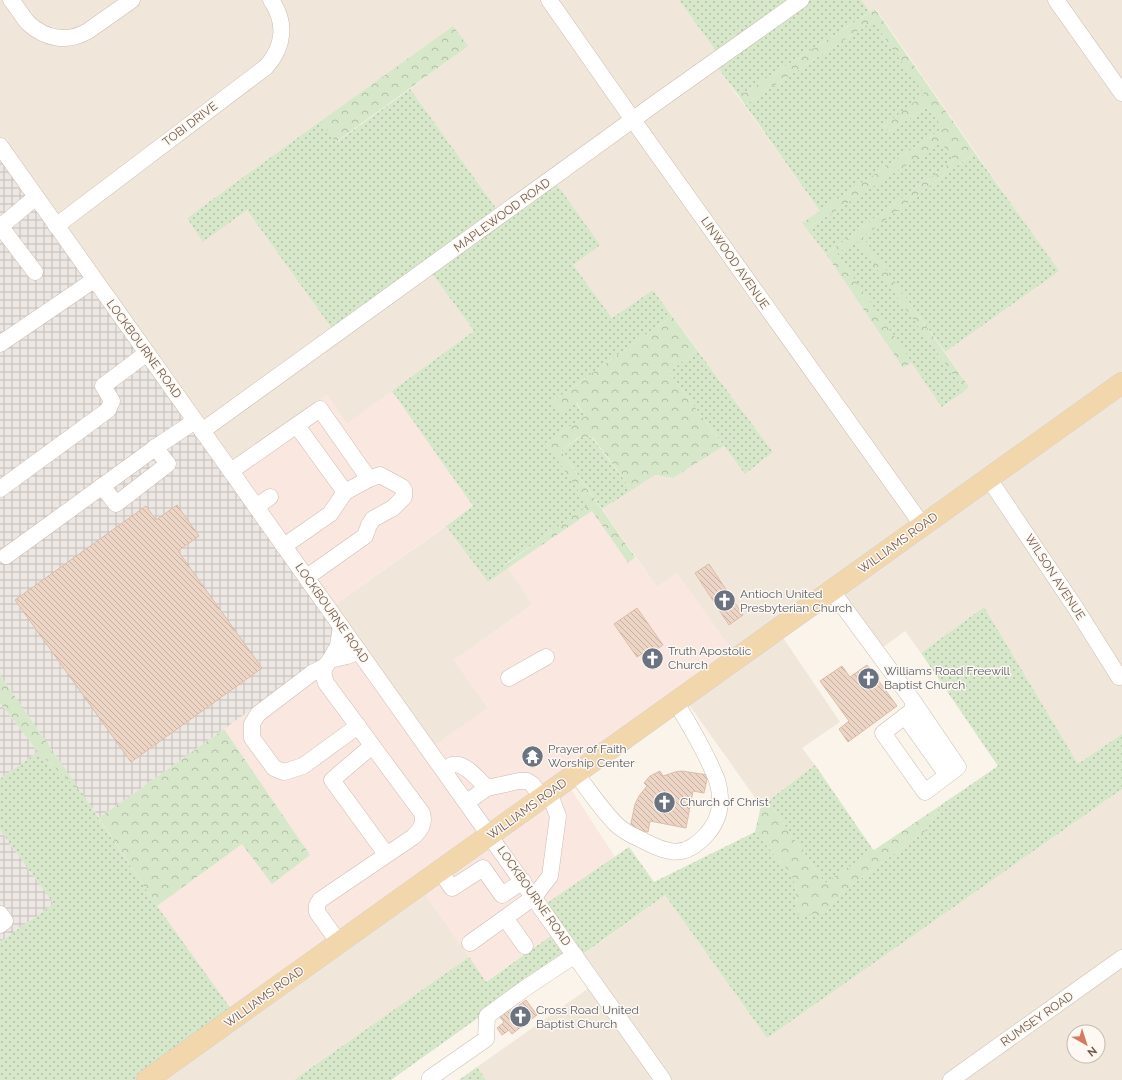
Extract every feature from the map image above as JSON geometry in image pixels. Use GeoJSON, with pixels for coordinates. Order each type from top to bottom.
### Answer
{"type":"FeatureCollection","features":[{"type":"Feature","properties":{"kind":"main road","name":"WILLIAMS ROAD"},"geometry":{"type":"LineString","coordinates":[[147,1080],[1122,383]]}},
{"type":"Feature","properties":{"kind":"street"},"geometry":{"type":"LineString","coordinates":[[11,0],[28,22],[40,32],[48,36],[66,39],[81,35],[88,31],[132,0]]}},
{"type":"Feature","properties":{"kind":"street","name":"TOBI DRIVE"},"geometry":{"type":"LineString","coordinates":[[56,226],[266,67],[279,48],[281,36],[280,17],[271,0]]}},
{"type":"Feature","properties":{"kind":"street","name":"LINWOOD AVENUE"},"geometry":{"type":"LineString","coordinates":[[549,0],[923,526]]}},
{"type":"Feature","properties":{"kind":"street","name":"MAPLEWOOD ROAD"},"geometry":{"type":"LineString","coordinates":[[6,556],[155,447],[199,426],[801,0]]}},
{"type":"Feature","properties":{"kind":"street"},"geometry":{"type":"LineString","coordinates":[[1056,0],[1122,93]]}},
{"type":"Feature","properties":{"kind":"street","name":"LOCKBOURNE ROAD"},"geometry":{"type":"LineString","coordinates":[[0,146],[663,1080]]}},
{"type":"Feature","properties":{"kind":"street"},"geometry":{"type":"LineString","coordinates":[[35,272],[0,227],[36,197]]}},
{"type":"Feature","properties":{"kind":"street"},"geometry":{"type":"LineString","coordinates":[[0,344],[94,280]]}},
{"type":"Feature","properties":{"kind":"street"},"geometry":{"type":"LineString","coordinates":[[0,489],[108,410],[112,401],[103,386],[147,353]]}},
{"type":"Feature","properties":{"kind":"street"},"geometry":{"type":"LineString","coordinates":[[231,471],[320,409],[369,479]]}},
{"type":"Feature","properties":{"kind":"street"},"geometry":{"type":"LineString","coordinates":[[297,426],[345,492]]}},
{"type":"Feature","properties":{"kind":"street"},"geometry":{"type":"LineString","coordinates":[[102,486],[116,504],[168,464],[155,447]]}},
{"type":"Feature","properties":{"kind":"street"},"geometry":{"type":"LineString","coordinates":[[284,546],[330,514],[345,492],[369,479],[380,475],[402,487],[404,490],[404,497],[393,508],[373,519],[365,536],[307,577]]}},
{"type":"Feature","properties":{"kind":"street","name":"WILSON AVENUE"},"geometry":{"type":"LineString","coordinates":[[989,479],[1075,607],[1118,677]]}},
{"type":"Feature","properties":{"kind":"street"},"geometry":{"type":"LineString","coordinates":[[256,507],[270,497]]}},
{"type":"Feature","properties":{"kind":"street"},"geometry":{"type":"LineString","coordinates":[[832,591],[913,701],[953,771]]}},
{"type":"Feature","properties":{"kind":"street"},"geometry":{"type":"LineString","coordinates":[[339,943],[317,912],[317,905],[320,900],[413,837],[423,825],[424,819],[422,813],[326,683],[323,674],[327,663],[338,646],[341,626]]}},
{"type":"Feature","properties":{"kind":"street"},"geometry":{"type":"LineString","coordinates":[[358,726],[304,766],[284,772],[274,768],[252,738],[252,724],[258,714],[327,663],[359,651]]}},
{"type":"Feature","properties":{"kind":"street"},"geometry":{"type":"LineString","coordinates":[[509,678],[546,657]]}},
{"type":"Feature","properties":{"kind":"street"},"geometry":{"type":"LineString","coordinates":[[913,701],[913,710],[883,733],[925,792],[953,771]]}},
{"type":"Feature","properties":{"kind":"street"},"geometry":{"type":"LineString","coordinates":[[576,774],[609,816],[627,833],[666,851],[676,852],[687,850],[698,843],[718,819],[720,798],[717,780],[676,702]]}},
{"type":"Feature","properties":{"kind":"street"},"geometry":{"type":"LineString","coordinates":[[905,716],[953,771]]}},
{"type":"Feature","properties":{"kind":"street"},"geometry":{"type":"LineString","coordinates":[[372,746],[332,780],[386,854]]}},
{"type":"Feature","properties":{"kind":"street"},"geometry":{"type":"LineString","coordinates":[[444,770],[453,765],[464,766],[487,788]]}},
{"type":"Feature","properties":{"kind":"street"},"geometry":{"type":"LineString","coordinates":[[467,802],[487,788],[527,780],[545,796],[558,816],[550,876],[534,897],[470,943]]}},
{"type":"Feature","properties":{"kind":"street"},"geometry":{"type":"LineString","coordinates":[[440,871],[452,888],[483,868],[502,895],[523,881]]}},
{"type":"Feature","properties":{"kind":"street"},"geometry":{"type":"LineString","coordinates":[[0,914],[5,921],[0,925]]}},
{"type":"Feature","properties":{"kind":"street"},"geometry":{"type":"LineString","coordinates":[[505,918],[525,946]]}},
{"type":"Feature","properties":{"kind":"street"},"geometry":{"type":"LineString","coordinates":[[430,1078],[486,1039],[487,1016],[575,955]]}},
{"type":"Feature","properties":{"kind":"street","name":"RUMSEY ROAD"},"geometry":{"type":"LineString","coordinates":[[951,1080],[1122,958]]}},
{"type":"Feature","properties":{"kind":"shaded area"},"geometry":{"type":"Polygon","coordinates":[[[0,0],[679,0],[718,54],[793,0],[811,0],[717,67],[820,211],[803,223],[826,254],[903,368],[912,362],[943,407],[969,387],[945,352],[1058,271],[876,9],[870,12],[861,0],[1122,0],[1122,734],[1078,764],[984,607],[921,653],[905,631],[882,648],[843,592],[782,636],[840,722],[802,748],[815,765],[761,806],[685,699],[677,573],[657,587],[602,509],[655,475],[673,478],[724,446],[745,474],[773,452],[653,290],[612,318],[573,265],[600,244],[498,211],[410,89],[467,46],[453,26],[187,218],[204,241],[247,210],[333,330],[425,264],[474,331],[347,424],[327,395],[227,466],[0,144],[0,0]]]}},
{"type":"Feature","properties":{"kind":"shaded area"},"geometry":{"type":"Polygon","coordinates":[[[0,144],[350,638],[99,818],[0,675],[0,144]]]}},
{"type":"Feature","properties":{"kind":"shaded area"},"geometry":{"type":"Polygon","coordinates":[[[392,391],[473,506],[329,609],[227,466],[327,395],[347,424],[392,391]]]}},
{"type":"Feature","properties":{"kind":"shaded area"},"geometry":{"type":"Polygon","coordinates":[[[592,511],[628,563],[635,557],[657,587],[677,573],[740,660],[567,783],[615,857],[547,903],[563,927],[485,982],[418,884],[234,1013],[157,906],[242,843],[310,855],[224,729],[350,638],[430,749],[488,708],[454,660],[533,604],[508,568],[592,511]]]}},
{"type":"Feature","properties":{"kind":"shaded area"},"geometry":{"type":"Polygon","coordinates":[[[446,526],[488,582],[508,568],[533,604],[454,660],[488,708],[430,749],[329,609],[446,526]]]}},
{"type":"Feature","properties":{"kind":"shaded area"},"geometry":{"type":"Polygon","coordinates":[[[0,703],[38,752],[0,779],[0,703]]]}},
{"type":"Feature","properties":{"kind":"shaded area"},"geometry":{"type":"Polygon","coordinates":[[[1122,789],[1122,1080],[657,1080],[655,1077],[650,1080],[486,1080],[477,1067],[589,988],[572,963],[665,895],[767,1038],[1122,789]]]}},
{"type":"Feature","properties":{"kind":"shaded area"},"geometry":{"type":"Polygon","coordinates":[[[0,830],[54,904],[0,942],[0,830]]]}},
{"type":"Feature","properties":{"kind":"shaded area"},"geometry":{"type":"Polygon","coordinates":[[[418,884],[469,957],[294,1080],[138,1080],[418,884]]]}},
{"type":"Feature","properties":{"kind":"green space"},"geometry":{"type":"Polygon","coordinates":[[[679,0],[793,0],[718,54],[679,0]]]}},
{"type":"Feature","properties":{"kind":"green space"},"geometry":{"type":"Polygon","coordinates":[[[811,0],[861,0],[870,12],[739,96],[717,67],[811,0]]]}},
{"type":"Feature","properties":{"kind":"green space"},"geometry":{"type":"Polygon","coordinates":[[[875,9],[975,153],[863,237],[969,387],[965,391],[856,240],[837,254],[912,362],[903,368],[826,254],[954,160],[941,143],[807,229],[802,223],[943,128],[927,107],[889,132],[884,126],[924,94],[873,21],[745,105],[739,96],[875,9]]]}},
{"type":"Feature","properties":{"kind":"green space"},"geometry":{"type":"Polygon","coordinates":[[[873,21],[925,94],[884,126],[889,132],[927,107],[943,128],[820,211],[745,105],[873,21]]]}},
{"type":"Feature","properties":{"kind":"green space"},"geometry":{"type":"Polygon","coordinates":[[[453,26],[468,46],[336,142],[321,121],[453,26]]]}},
{"type":"Feature","properties":{"kind":"green space"},"geometry":{"type":"Polygon","coordinates":[[[410,89],[498,211],[333,330],[247,210],[203,242],[187,218],[321,121],[337,142],[410,89]]]}},
{"type":"Feature","properties":{"kind":"green space"},"geometry":{"type":"Polygon","coordinates":[[[941,142],[954,160],[826,254],[807,229],[941,142]]]}},
{"type":"Feature","properties":{"kind":"green space"},"geometry":{"type":"Polygon","coordinates":[[[975,153],[1059,271],[945,352],[862,237],[975,153]]]}},
{"type":"Feature","properties":{"kind":"green space"},"geometry":{"type":"Polygon","coordinates":[[[555,182],[600,245],[573,265],[612,318],[653,290],[672,316],[552,402],[576,403],[585,416],[546,443],[589,505],[505,564],[508,568],[488,582],[446,526],[473,506],[392,391],[474,331],[431,272],[555,182]]]}},
{"type":"Feature","properties":{"kind":"green space"},"geometry":{"type":"Polygon","coordinates":[[[856,239],[965,391],[942,407],[837,254],[856,239]]]}},
{"type":"Feature","properties":{"kind":"green space"},"geometry":{"type":"Polygon","coordinates":[[[672,316],[697,350],[669,372],[724,446],[673,478],[655,475],[632,490],[593,438],[579,437],[561,451],[635,557],[628,563],[592,511],[508,568],[505,565],[588,505],[546,443],[585,416],[577,403],[561,413],[552,402],[672,316]]]}},
{"type":"Feature","properties":{"kind":"green space"},"geometry":{"type":"Polygon","coordinates":[[[697,350],[773,452],[745,474],[669,372],[697,350]]]}},
{"type":"Feature","properties":{"kind":"green space"},"geometry":{"type":"Polygon","coordinates":[[[580,437],[592,438],[632,490],[602,509],[561,451],[580,437]]]}},
{"type":"Feature","properties":{"kind":"green space"},"geometry":{"type":"Polygon","coordinates":[[[984,607],[1078,764],[1122,734],[1122,789],[767,1038],[665,895],[582,955],[547,903],[629,847],[654,882],[755,832],[791,874],[795,884],[798,915],[827,912],[839,895],[925,831],[941,805],[998,766],[921,653],[984,607]]]}},
{"type":"Feature","properties":{"kind":"green space"},"geometry":{"type":"Polygon","coordinates":[[[0,675],[82,793],[38,752],[0,703],[0,675]]]}},
{"type":"Feature","properties":{"kind":"green space"},"geometry":{"type":"Polygon","coordinates":[[[224,729],[310,855],[272,884],[242,844],[157,906],[99,818],[224,729]]]}},
{"type":"Feature","properties":{"kind":"green space"},"geometry":{"type":"Polygon","coordinates":[[[38,752],[82,793],[157,906],[234,1013],[138,1080],[0,1080],[0,942],[54,904],[0,830],[0,779],[38,752]]]}},
{"type":"Feature","properties":{"kind":"green space"},"geometry":{"type":"Polygon","coordinates":[[[815,765],[874,851],[825,883],[768,801],[815,765]]]}},
{"type":"Feature","properties":{"kind":"green space"},"geometry":{"type":"Polygon","coordinates":[[[768,801],[825,883],[941,805],[925,831],[839,895],[827,912],[798,916],[795,884],[791,874],[755,832],[761,806],[768,801]]]}},
{"type":"Feature","properties":{"kind":"green space"},"geometry":{"type":"Polygon","coordinates":[[[552,935],[566,955],[391,1080],[294,1080],[469,957],[486,982],[552,935]]]}},
{"type":"Feature","properties":{"kind":"green space"},"geometry":{"type":"Polygon","coordinates":[[[477,1067],[486,1080],[459,1080],[477,1067]]]}},
{"type":"Feature","properties":{"kind":"building"},"geometry":{"type":"Polygon","coordinates":[[[177,505],[199,536],[178,551],[262,668],[131,762],[15,600],[146,506],[156,520],[177,505]]]}},
{"type":"Feature","properties":{"kind":"building"},"geometry":{"type":"Polygon","coordinates":[[[709,564],[743,615],[729,625],[695,573],[709,564]]]}},
{"type":"Feature","properties":{"kind":"building"},"geometry":{"type":"Polygon","coordinates":[[[637,608],[663,645],[657,649],[659,652],[654,655],[652,653],[646,657],[643,653],[637,657],[614,624],[637,608]]]}},
{"type":"Feature","properties":{"kind":"building"},"geometry":{"type":"Polygon","coordinates":[[[867,665],[897,706],[848,742],[839,729],[849,721],[820,681],[842,666],[850,677],[867,665]]]}},
{"type":"Feature","properties":{"kind":"building","name":"Church of Christ"},"geometry":{"type":"Polygon","coordinates":[[[660,771],[663,776],[682,771],[708,775],[704,793],[693,791],[686,828],[650,821],[648,832],[630,828],[635,804],[647,786],[644,783],[650,776],[660,771]]]}},
{"type":"Feature","properties":{"kind":"building"},"geometry":{"type":"Polygon","coordinates":[[[526,1000],[537,1015],[512,1034],[509,1030],[502,1035],[497,1028],[504,1022],[499,1016],[509,1008],[511,1011],[526,1000]]]}},
{"type":"Feature","properties":{"kind":"place","name":"Antioch United Presbyterian Church"},"geometry":{"type":"Point","coordinates":[725,601]}},
{"type":"Feature","properties":{"kind":"place","name":"Truth Apostolic Church"},"geometry":{"type":"Point","coordinates":[653,658]}},
{"type":"Feature","properties":{"kind":"place","name":"Williams Road Freewill Baptist Church"},"geometry":{"type":"Point","coordinates":[868,678]}},
{"type":"Feature","properties":{"kind":"place","name":"Prayer of Faith Worship Center"},"geometry":{"type":"Point","coordinates":[532,756]}},
{"type":"Feature","properties":{"kind":"place","name":"Church of Christ"},"geometry":{"type":"Point","coordinates":[664,802]}},
{"type":"Feature","properties":{"kind":"place","name":"Cross Road United Baptist Church"},"geometry":{"type":"Point","coordinates":[521,1017]}}]}
